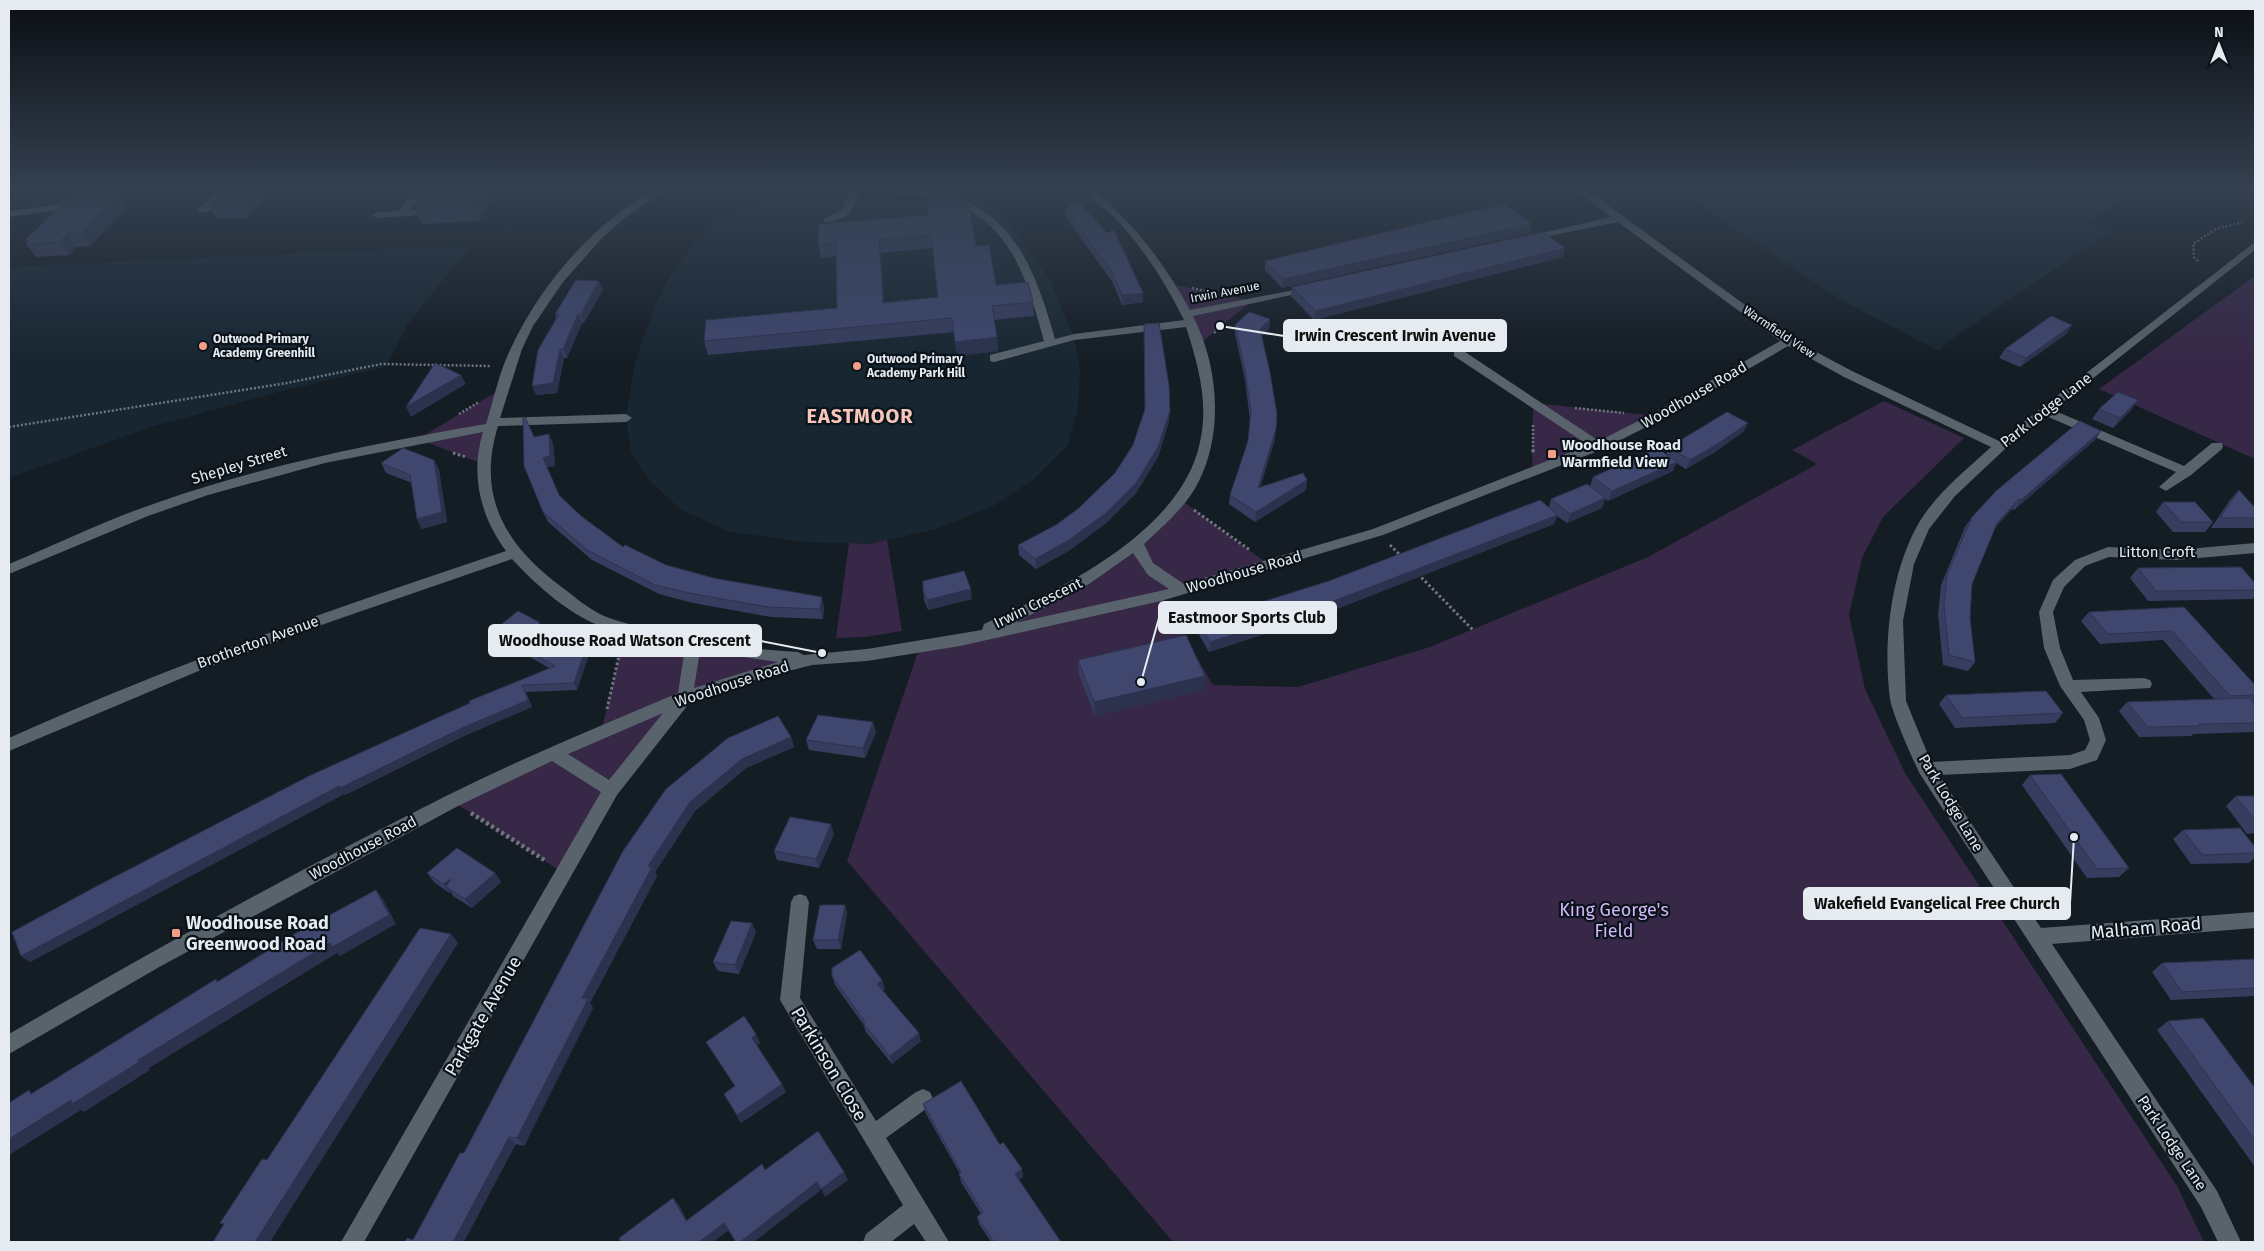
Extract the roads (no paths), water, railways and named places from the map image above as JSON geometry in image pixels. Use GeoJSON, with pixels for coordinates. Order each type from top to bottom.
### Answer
{"type":"FeatureCollection","features":[{"type":"Feature","properties":{"kind":"street"},"geometry":{"type":"LineString","coordinates":[[591,246],[566,271],[540,305],[524,333],[509,366],[491,425],[483,464],[486,496],[495,526],[514,553],[530,570],[593,616],[626,629],[693,645],[758,656],[812,659]]}},
{"type":"Feature","properties":{"kind":"street"},"geometry":{"type":"LineString","coordinates":[[1013,246],[1024,261],[1035,287],[1050,343]]}},
{"type":"Feature","properties":{"kind":"street","name":"Irwin Crescent"},"geometry":{"type":"LineString","coordinates":[[960,640],[1055,599],[1106,568],[1137,543],[1180,499],[1193,480],[1205,446],[1209,415],[1207,381],[1189,318],[1171,284],[1146,246]]}},
{"type":"Feature","properties":{"kind":"street","name":"Warmfield View"},"geometry":{"type":"LineString","coordinates":[[1659,246],[1788,341],[1848,374],[2000,446]]}},
{"type":"Feature","properties":{"kind":"street","name":"Park Lodge Lane"},"geometry":{"type":"LineString","coordinates":[[2230,1242],[2209,1199],[1926,769],[1898,701],[1896,622],[1907,564],[1923,528],[1945,500],[2000,446],[2253,246]]}},
{"type":"Feature","properties":{"kind":"street","name":"Irwin Avenue"},"geometry":{"type":"LineString","coordinates":[[994,358],[1074,337],[1189,318],[1321,286]]}},
{"type":"Feature","properties":{"kind":"street","name":"Woodhouse Road"},"geometry":{"type":"LineString","coordinates":[[9,1045],[154,960],[452,801],[553,753],[685,697],[748,676],[812,659],[867,655],[960,640],[1063,619],[1183,590],[1378,532],[1598,446],[1658,416],[1788,341]]}},
{"type":"Feature","properties":{"kind":"street"},"geometry":{"type":"LineString","coordinates":[[1458,353],[1598,446]]}},
{"type":"Feature","properties":{"kind":"street"},"geometry":{"type":"LineString","coordinates":[[2045,411],[2186,472]]}},
{"type":"Feature","properties":{"kind":"street","name":"Shepley Street"},"geometry":{"type":"LineString","coordinates":[[9,570],[162,506],[287,467],[491,425],[626,418]]}},
{"type":"Feature","properties":{"kind":"street"},"geometry":{"type":"LineString","coordinates":[[2166,487],[2217,446]]}},
{"type":"Feature","properties":{"kind":"street"},"geometry":{"type":"LineString","coordinates":[[1137,543],[1139,556],[1148,570],[1183,590]]}},
{"type":"Feature","properties":{"kind":"street","name":"Litton Croft"},"geometry":{"type":"LineString","coordinates":[[1926,769],[2070,762],[2091,755],[2098,740],[2091,718],[2068,686],[2052,648],[2046,612],[2058,584],[2080,563],[2108,552],[2176,555],[2255,548]]}},
{"type":"Feature","properties":{"kind":"street","name":"Brotherton Avenue"},"geometry":{"type":"LineString","coordinates":[[9,745],[75,714],[222,654],[514,553]]}},
{"type":"Feature","properties":{"kind":"street","name":"Parkgate Avenue"},"geometry":{"type":"LineString","coordinates":[[352,1242],[565,874],[611,790],[685,697],[693,645]]}},
{"type":"Feature","properties":{"kind":"street"},"geometry":{"type":"LineString","coordinates":[[2068,686],[2144,684]]}},
{"type":"Feature","properties":{"kind":"street"},"geometry":{"type":"LineString","coordinates":[[553,753],[611,790]]}},
{"type":"Feature","properties":{"kind":"street","name":"Parkinson Close"},"geometry":{"type":"LineString","coordinates":[[800,902],[790,1000],[938,1242]]}},
{"type":"Feature","properties":{"kind":"street","name":"Malham Road"},"geometry":{"type":"LineString","coordinates":[[2036,937],[2255,920]]}},
{"type":"Feature","properties":{"kind":"street","name":"Parkinson Close"},"geometry":{"type":"LineString","coordinates":[[872,1136],[923,1099]]}},
{"type":"Feature","properties":{"kind":"street"},"geometry":{"type":"LineString","coordinates":[[874,1242],[916,1208]]}},
{"type":"Feature","properties":{"kind":"place","name":"Irwin Crescent Irwin Avenue"},"geometry":{"type":"Point","coordinates":[1220,326]}},
{"type":"Feature","properties":{"kind":"place","name":"Outwood Primary Academy Greenhill"},"geometry":{"type":"Point","coordinates":[203,346]}},
{"type":"Feature","properties":{"kind":"place","name":"Outwood Primary Academy Park Hill"},"geometry":{"type":"Point","coordinates":[857,366]}},
{"type":"Feature","properties":{"kind":"place","name":"Woodhouse Road Warmfield View"},"geometry":{"type":"Point","coordinates":[1552,454]}},
{"type":"Feature","properties":{"kind":"place","name":"Woodhouse Road Watson Crescent"},"geometry":{"type":"Point","coordinates":[822,653]}},
{"type":"Feature","properties":{"kind":"place","name":"Eastmoor Sports Club"},"geometry":{"type":"Point","coordinates":[1141,682]}},
{"type":"Feature","properties":{"kind":"place","name":"Wakefield Evangelical Free Church"},"geometry":{"type":"Point","coordinates":[2074,837]}},
{"type":"Feature","properties":{"kind":"place","name":"Woodhouse Road Greenwood Road"},"geometry":{"type":"Point","coordinates":[176,933]}},
{"type":"Feature","properties":{"kind":"district","name":"EASTMOOR"},"geometry":{"type":"Point","coordinates":[860,416]}},
{"type":"Feature","properties":{"kind":"park label","name":"King George's Field"},"geometry":{"type":"Point","coordinates":[1614,920]}}]}
